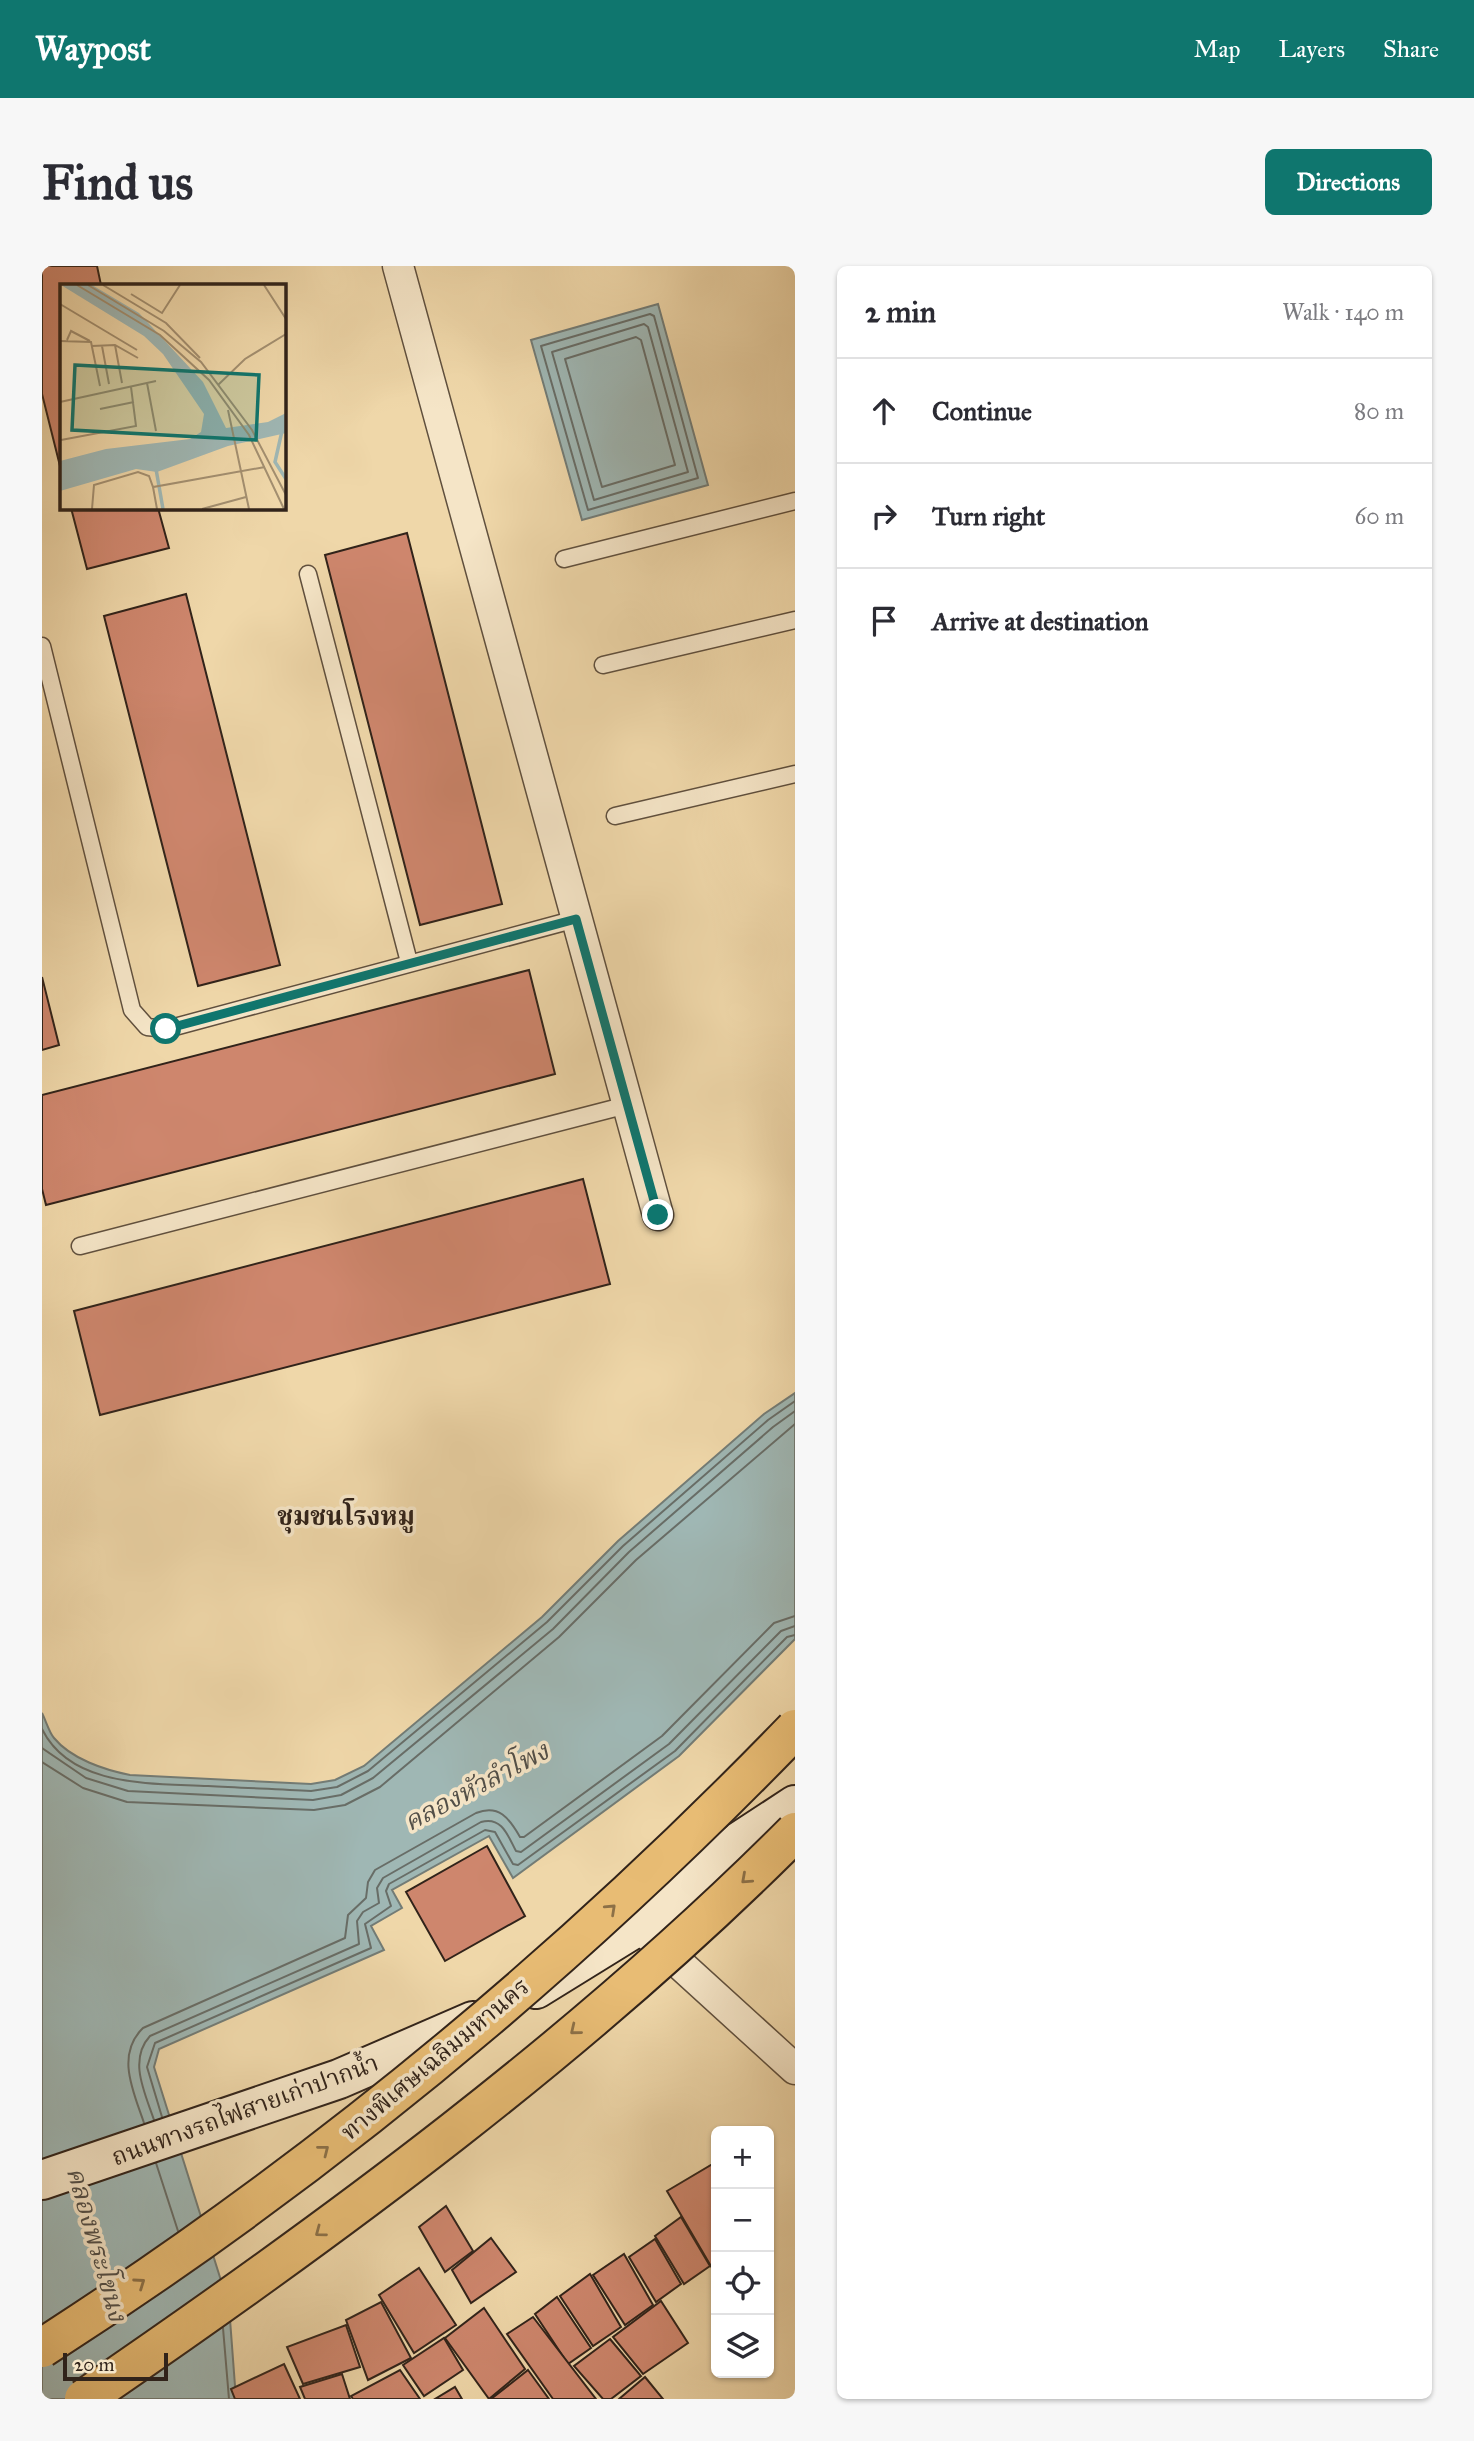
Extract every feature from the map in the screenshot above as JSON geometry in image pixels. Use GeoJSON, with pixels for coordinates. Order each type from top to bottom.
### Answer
{"type":"FeatureCollection","features":[{"type":"Feature","properties":{"kind":"highway","name":"ทางพิเศษเฉลิมมหานคร"},"geometry":{"type":"LineString","coordinates":[[42,2348],[259,2200],[402,2089],[586,1931],[706,1821],[795,1729]]}},
{"type":"Feature","properties":{"kind":"highway"},"geometry":{"type":"LineString","coordinates":[[84,2399],[316,2235],[466,2120],[614,1998],[795,1832]]}},
{"type":"Feature","properties":{"kind":"main road","name":"ถนนทางรถไฟสายเก่าปากน้ำ"},"geometry":{"type":"LineString","coordinates":[[42,2180],[339,2079],[435,2040],[532,1992],[638,1926],[740,1841],[795,1805]]}},
{"type":"Feature","properties":{"kind":"street"},"geometry":{"type":"LineString","coordinates":[[398,266],[658,1215]]}},
{"type":"Feature","properties":{"kind":"street"},"geometry":{"type":"LineString","coordinates":[[638,1926],[795,2069]]}},
{"type":"Feature","properties":{"kind":"lane"},"geometry":{"type":"LineString","coordinates":[[564,559],[795,501]]}},
{"type":"Feature","properties":{"kind":"lane"},"geometry":{"type":"LineString","coordinates":[[308,574],[409,962]]}},
{"type":"Feature","properties":{"kind":"lane"},"geometry":{"type":"LineString","coordinates":[[603,666],[795,620]]}},
{"type":"Feature","properties":{"kind":"lane"},"geometry":{"type":"LineString","coordinates":[[42,646],[132,1010],[147,1027],[166,1029],[576,919]]}},
{"type":"Feature","properties":{"kind":"lane"},"geometry":{"type":"LineString","coordinates":[[615,816],[795,774]]}},
{"type":"Feature","properties":{"kind":"lane"},"geometry":{"type":"LineString","coordinates":[[80,1246],[627,1105]]}},
{"type":"Feature","properties":{"kind":"water"},"geometry":{"type":"Polygon","coordinates":[[[658,304],[708,485],[582,520],[531,340],[658,304]]]}},
{"type":"Feature","properties":{"kind":"water"},"geometry":{"type":"Polygon","coordinates":[[[795,1393],[795,1639],[679,1756],[513,1878],[489,1836],[392,1890],[402,1908],[371,1926],[384,1950],[159,2049],[154,2067],[229,2306],[236,2399],[42,2399],[42,1713],[52,1736],[70,1752],[89,1763],[120,1773],[311,1784],[335,1780],[364,1766],[542,1617],[618,1541],[764,1414],[795,1393]]]}},
{"type":"Feature","properties":{"kind":"building"},"geometry":{"type":"Polygon","coordinates":[[[42,266],[97,266],[101,284],[60,284],[60,466],[42,394],[42,266]]]}},
{"type":"Feature","properties":{"kind":"building"},"geometry":{"type":"Polygon","coordinates":[[[71,509],[158,509],[169,548],[87,569],[71,509]]]}},
{"type":"Feature","properties":{"kind":"building"},"geometry":{"type":"Polygon","coordinates":[[[407,533],[502,904],[420,925],[325,555],[407,533]]]}},
{"type":"Feature","properties":{"kind":"building"},"geometry":{"type":"Polygon","coordinates":[[[186,594],[280,965],[198,986],[104,616],[186,594]]]}},
{"type":"Feature","properties":{"kind":"building"},"geometry":{"type":"Polygon","coordinates":[[[529,970],[555,1074],[46,1205],[42,1189],[42,1095],[529,970]]]}},
{"type":"Feature","properties":{"kind":"building"},"geometry":{"type":"Polygon","coordinates":[[[42,977],[59,1045],[42,1050],[42,977]]]}},
{"type":"Feature","properties":{"kind":"building"},"geometry":{"type":"Polygon","coordinates":[[[583,1179],[610,1284],[100,1415],[74,1311],[583,1179]]]}},
{"type":"Feature","properties":{"kind":"building"},"geometry":{"type":"Polygon","coordinates":[[[487,1846],[525,1916],[445,1961],[406,1892],[487,1846]]]}},
{"type":"Feature","properties":{"kind":"building"},"geometry":{"type":"Polygon","coordinates":[[[711,2165],[711,2266],[667,2191],[711,2165]]]}},
{"type":"Feature","properties":{"kind":"building"},"geometry":{"type":"Polygon","coordinates":[[[446,2206],[473,2251],[445,2272],[419,2227],[446,2206]]]}},
{"type":"Feature","properties":{"kind":"building"},"geometry":{"type":"Polygon","coordinates":[[[681,2217],[710,2266],[684,2284],[655,2236],[681,2217]]]}},
{"type":"Feature","properties":{"kind":"building"},"geometry":{"type":"Polygon","coordinates":[[[491,2238],[516,2272],[471,2303],[452,2270],[491,2238]]]}},
{"type":"Feature","properties":{"kind":"building"},"geometry":{"type":"Polygon","coordinates":[[[655,2239],[681,2284],[656,2302],[629,2257],[655,2239]]]}},
{"type":"Feature","properties":{"kind":"building"},"geometry":{"type":"Polygon","coordinates":[[[624,2254],[653,2305],[625,2325],[593,2275],[624,2254]]]}},
{"type":"Feature","properties":{"kind":"building"},"geometry":{"type":"Polygon","coordinates":[[[419,2268],[456,2325],[414,2353],[379,2295],[419,2268]]]}},
{"type":"Feature","properties":{"kind":"building"},"geometry":{"type":"Polygon","coordinates":[[[590,2274],[621,2327],[593,2346],[560,2296],[590,2274]]]}},
{"type":"Feature","properties":{"kind":"building"},"geometry":{"type":"Polygon","coordinates":[[[557,2297],[591,2348],[568,2364],[535,2314],[557,2297]]]}},
{"type":"Feature","properties":{"kind":"building"},"geometry":{"type":"Polygon","coordinates":[[[661,2301],[688,2343],[643,2374],[613,2337],[661,2301]]]}},
{"type":"Feature","properties":{"kind":"building"},"geometry":{"type":"Polygon","coordinates":[[[381,2302],[411,2358],[368,2380],[346,2320],[381,2302]]]}},
{"type":"Feature","properties":{"kind":"building"},"geometry":{"type":"Polygon","coordinates":[[[484,2308],[525,2369],[489,2399],[445,2338],[484,2308]]]}},
{"type":"Feature","properties":{"kind":"building"},"geometry":{"type":"Polygon","coordinates":[[[533,2317],[596,2399],[553,2399],[507,2334],[533,2317]]]}},
{"type":"Feature","properties":{"kind":"building"},"geometry":{"type":"Polygon","coordinates":[[[346,2325],[360,2367],[303,2384],[287,2347],[346,2325]]]}},
{"type":"Feature","properties":{"kind":"building"},"geometry":{"type":"Polygon","coordinates":[[[444,2338],[463,2370],[424,2396],[403,2365],[444,2338]]]}},
{"type":"Feature","properties":{"kind":"building"},"geometry":{"type":"Polygon","coordinates":[[[610,2339],[641,2376],[611,2399],[603,2399],[574,2366],[610,2339]]]}},
{"type":"Feature","properties":{"kind":"building"},"geometry":{"type":"Polygon","coordinates":[[[284,2364],[300,2399],[235,2399],[231,2389],[284,2364]]]}},
{"type":"Feature","properties":{"kind":"building"},"geometry":{"type":"Polygon","coordinates":[[[400,2370],[420,2399],[353,2399],[351,2396],[400,2370]]]}},
{"type":"Feature","properties":{"kind":"building"},"geometry":{"type":"Polygon","coordinates":[[[528,2370],[549,2399],[491,2399],[528,2370]]]}},
{"type":"Feature","properties":{"kind":"building"},"geometry":{"type":"Polygon","coordinates":[[[342,2374],[350,2399],[305,2399],[300,2387],[342,2374]]]}},
{"type":"Feature","properties":{"kind":"building"},"geometry":{"type":"Polygon","coordinates":[[[645,2377],[663,2399],[619,2399],[645,2377]]]}},
{"type":"Feature","properties":{"kind":"building"},"geometry":{"type":"Polygon","coordinates":[[[455,2387],[462,2399],[435,2399],[455,2387]]]}},
{"type":"Feature","properties":{"kind":"district","name":"ชุมชนโรงหมู"},"geometry":{"type":"Point","coordinates":[346,1516]}},
{"type":"Feature","properties":{"kind":"route"},"geometry":{"type":"LineString","coordinates":[[166,1029],[576,919],[658,1215]]}},
{"type":"Feature","properties":{"kind":"water label","name":"คลองหัวลำโพง"},"geometry":{"type":"Point","coordinates":[476,1786]}},
{"type":"Feature","properties":{"kind":"water label","name":"คลองพระโขนง"},"geometry":{"type":"Point","coordinates":[97,2244]}}]}
